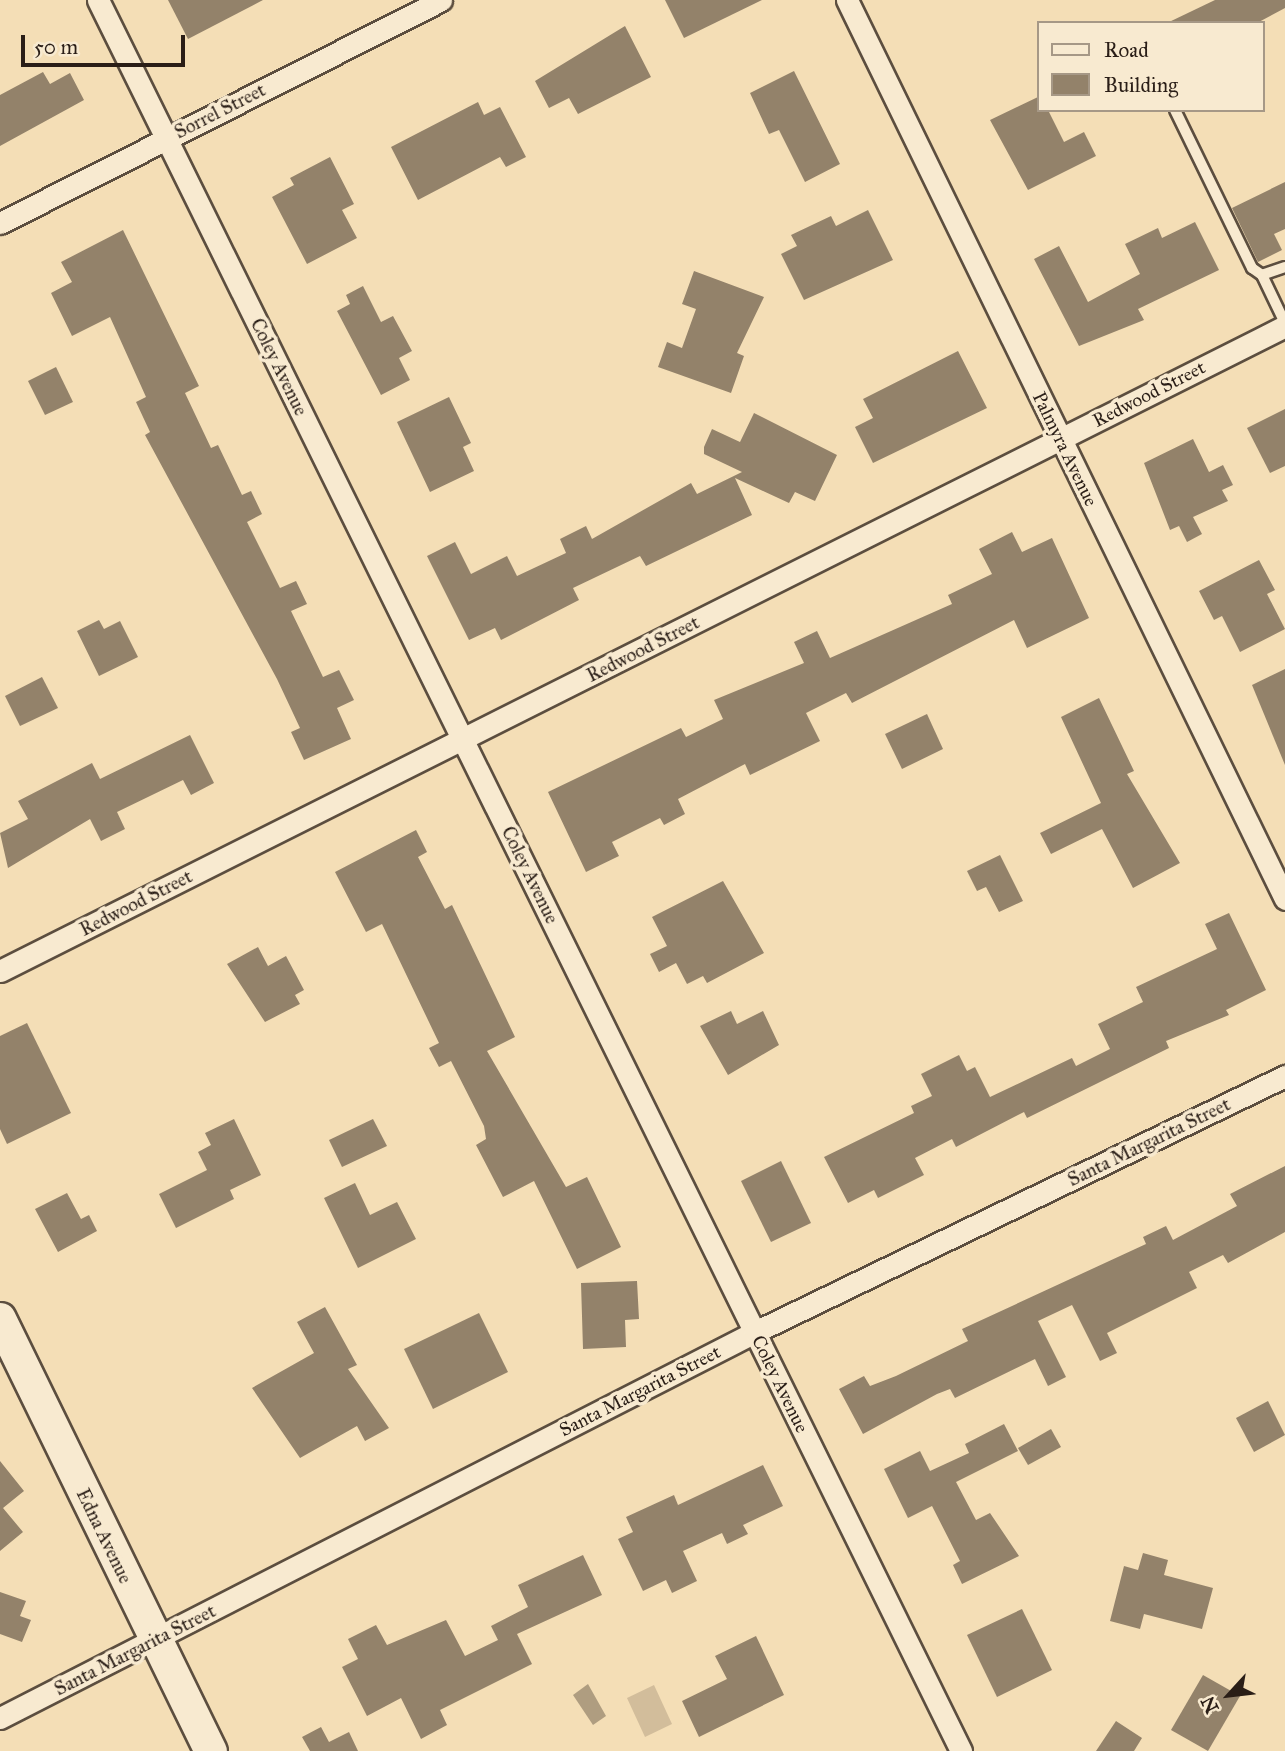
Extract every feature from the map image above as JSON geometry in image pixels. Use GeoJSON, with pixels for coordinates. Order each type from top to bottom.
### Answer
{"type":"FeatureCollection","features":[{"type":"Feature","properties":{"kind":"street","name":"Coley Avenue"},"geometry":{"type":"LineString","coordinates":[[98,0],[961,1751]]}},
{"type":"Feature","properties":{"kind":"street","name":"Sorrel Street"},"geometry":{"type":"LineString","coordinates":[[0,223],[441,0]]}},
{"type":"Feature","properties":{"kind":"street","name":"Palmyra Avenue"},"geometry":{"type":"LineString","coordinates":[[847,0],[1285,899]]}},
{"type":"Feature","properties":{"kind":"street","name":"Redwood Street"},"geometry":{"type":"LineString","coordinates":[[0,971],[1285,324]]}},
{"type":"Feature","properties":{"kind":"street","name":"Santa Margarita Street"},"geometry":{"type":"LineString","coordinates":[[0,1718],[755,1332],[1285,1076]]}},
{"type":"Feature","properties":{"kind":"street","name":"Edna Avenue"},"geometry":{"type":"LineString","coordinates":[[0,1319],[154,1640],[211,1751]]}},
{"type":"Feature","properties":{"kind":"lane"},"geometry":{"type":"LineString","coordinates":[[1176,112],[1252,268],[1262,275],[1285,324]]}},
{"type":"Feature","properties":{"kind":"lane"},"geometry":{"type":"LineString","coordinates":[[1262,275],[1285,267]]}},
{"type":"Feature","properties":{"kind":"shaded area"},"geometry":{"type":"Polygon","coordinates":[[[588,1684],[606,1716],[593,1725],[573,1695],[588,1684]]]}},
{"type":"Feature","properties":{"kind":"shaded area"},"geometry":{"type":"Polygon","coordinates":[[[654,1685],[672,1724],[645,1737],[627,1698],[654,1685]]]}},
{"type":"Feature","properties":{"kind":"building"},"geometry":{"type":"Polygon","coordinates":[[[168,0],[263,0],[188,39],[168,0]]]}},
{"type":"Feature","properties":{"kind":"building"},"geometry":{"type":"Polygon","coordinates":[[[665,0],[762,0],[684,38],[665,0]]]}},
{"type":"Feature","properties":{"kind":"building"},"geometry":{"type":"Polygon","coordinates":[[[1215,0],[1285,0],[1285,8],[1261,21],[1171,21],[1215,0]]]}},
{"type":"Feature","properties":{"kind":"building"},"geometry":{"type":"Polygon","coordinates":[[[625,26],[651,77],[578,114],[569,98],[549,108],[535,81],[625,26]]]}},
{"type":"Feature","properties":{"kind":"building"},"geometry":{"type":"Polygon","coordinates":[[[794,71],[840,164],[805,182],[779,130],[769,134],[750,93],[794,71]]]}},
{"type":"Feature","properties":{"kind":"building"},"geometry":{"type":"Polygon","coordinates":[[[43,72],[50,84],[70,73],[84,100],[0,146],[0,95],[43,72]]]}},
{"type":"Feature","properties":{"kind":"building"},"geometry":{"type":"Polygon","coordinates":[[[1036,98],[1036,112],[1049,112],[1064,142],[1084,132],[1096,156],[1028,190],[990,120],[1036,98]]]}},
{"type":"Feature","properties":{"kind":"building"},"geometry":{"type":"Polygon","coordinates":[[[478,102],[484,115],[500,107],[526,157],[506,167],[500,157],[418,200],[391,147],[478,102]]]}},
{"type":"Feature","properties":{"kind":"building"},"geometry":{"type":"Polygon","coordinates":[[[330,157],[354,204],[342,210],[357,238],[307,264],[272,197],[294,185],[290,178],[330,157]]]}},
{"type":"Feature","properties":{"kind":"building"},"geometry":{"type":"Polygon","coordinates":[[[1285,182],[1285,229],[1274,234],[1282,250],[1258,262],[1232,208],[1285,182]]]}},
{"type":"Feature","properties":{"kind":"building"},"geometry":{"type":"Polygon","coordinates":[[[868,210],[893,260],[804,300],[781,254],[797,246],[791,235],[831,216],[836,226],[868,210]]]}},
{"type":"Feature","properties":{"kind":"building"},"geometry":{"type":"Polygon","coordinates":[[[1195,222],[1219,270],[1138,309],[1144,320],[1079,346],[1034,259],[1059,246],[1088,302],[1140,274],[1125,244],[1158,228],[1162,238],[1195,222]]]}},
{"type":"Feature","properties":{"kind":"building"},"geometry":{"type":"Polygon","coordinates":[[[123,230],[199,386],[185,393],[211,448],[218,445],[242,495],[251,491],[262,514],[247,522],[280,588],[296,581],[307,604],[291,611],[323,677],[339,670],[354,700],[337,708],[351,739],[304,760],[291,732],[300,728],[277,679],[145,435],[150,432],[136,402],[146,397],[110,317],[72,336],[51,293],[72,282],[61,262],[123,230]]]}},
{"type":"Feature","properties":{"kind":"building"},"geometry":{"type":"Polygon","coordinates":[[[694,271],[764,297],[737,353],[744,356],[731,393],[658,367],[667,342],[682,348],[696,309],[682,304],[694,271]]]}},
{"type":"Feature","properties":{"kind":"building"},"geometry":{"type":"Polygon","coordinates":[[[363,286],[381,322],[393,316],[412,351],[399,358],[410,380],[381,395],[337,311],[350,304],[346,295],[363,286]]]}},
{"type":"Feature","properties":{"kind":"building"},"geometry":{"type":"Polygon","coordinates":[[[958,351],[987,408],[873,463],[855,427],[873,418],[863,399],[958,351]]]}},
{"type":"Feature","properties":{"kind":"building"},"geometry":{"type":"Polygon","coordinates":[[[56,367],[73,402],[45,415],[28,381],[56,367]]]}},
{"type":"Feature","properties":{"kind":"building"},"geometry":{"type":"Polygon","coordinates":[[[449,397],[471,443],[463,447],[474,471],[430,492],[397,422],[449,397]]]}},
{"type":"Feature","properties":{"kind":"building"},"geometry":{"type":"Polygon","coordinates":[[[1285,409],[1285,466],[1270,473],[1247,428],[1285,409]]]}},
{"type":"Feature","properties":{"kind":"building"},"geometry":{"type":"Polygon","coordinates":[[[754,413],[837,455],[815,501],[795,492],[789,503],[735,478],[752,515],[646,566],[640,556],[573,588],[579,600],[501,640],[495,628],[469,640],[427,556],[455,542],[471,574],[507,556],[517,576],[566,553],[560,539],[586,526],[592,539],[691,483],[697,494],[742,472],[704,454],[704,447],[712,429],[740,442],[754,413]]]}},
{"type":"Feature","properties":{"kind":"building"},"geometry":{"type":"Polygon","coordinates":[[[1193,439],[1209,472],[1223,465],[1233,485],[1222,490],[1228,501],[1193,517],[1202,534],[1187,542],[1179,526],[1170,530],[1144,463],[1193,439]]]}},
{"type":"Feature","properties":{"kind":"building"},"geometry":{"type":"Polygon","coordinates":[[[1012,532],[1022,552],[1052,538],[1089,618],[1027,648],[1014,620],[852,703],[846,693],[806,713],[820,741],[750,775],[745,764],[678,799],[685,814],[664,825],[660,818],[612,842],[619,856],[586,872],[548,792],[681,728],[686,737],[723,719],[714,700],[804,663],[794,642],[817,631],[830,658],[952,604],[948,595],[992,574],[979,549],[1012,532]]]}},
{"type":"Feature","properties":{"kind":"building"},"geometry":{"type":"Polygon","coordinates":[[[1259,560],[1275,590],[1267,594],[1285,629],[1240,652],[1222,616],[1214,620],[1199,591],[1259,560]]]}},
{"type":"Feature","properties":{"kind":"building"},"geometry":{"type":"Polygon","coordinates":[[[99,620],[104,629],[120,621],[138,657],[99,676],[77,631],[99,620]]]}},
{"type":"Feature","properties":{"kind":"building"},"geometry":{"type":"Polygon","coordinates":[[[1285,669],[1285,765],[1252,685],[1285,669]]]}},
{"type":"Feature","properties":{"kind":"building"},"geometry":{"type":"Polygon","coordinates":[[[42,677],[58,708],[20,726],[5,696],[42,677]]]}},
{"type":"Feature","properties":{"kind":"building"},"geometry":{"type":"Polygon","coordinates":[[[1099,698],[1134,771],[1127,774],[1180,863],[1133,888],[1102,829],[1051,854],[1040,833],[1101,803],[1061,717],[1099,698]]]}},
{"type":"Feature","properties":{"kind":"building"},"geometry":{"type":"Polygon","coordinates":[[[927,714],[943,749],[902,769],[885,734],[927,714]]]}},
{"type":"Feature","properties":{"kind":"building"},"geometry":{"type":"Polygon","coordinates":[[[190,735],[214,783],[191,795],[183,780],[117,812],[125,829],[101,841],[90,819],[8,868],[0,833],[28,819],[18,801],[92,763],[100,779],[190,735]]]}},
{"type":"Feature","properties":{"kind":"building"},"geometry":{"type":"Polygon","coordinates":[[[416,830],[427,852],[418,857],[445,909],[452,905],[515,1037],[487,1051],[566,1187],[587,1177],[621,1247],[577,1269],[534,1181],[503,1197],[476,1145],[486,1139],[484,1126],[451,1061],[439,1067],[429,1048],[439,1043],[382,924],[366,932],[335,872],[416,830]]]}},
{"type":"Feature","properties":{"kind":"building"},"geometry":{"type":"Polygon","coordinates":[[[1000,855],[1023,901],[999,912],[986,887],[977,891],[967,871],[1000,855]]]}},
{"type":"Feature","properties":{"kind":"building"},"geometry":{"type":"Polygon","coordinates":[[[723,881],[764,953],[707,983],[703,976],[687,984],[676,963],[659,972],[650,954],[667,946],[652,917],[723,881]]]}},
{"type":"Feature","properties":{"kind":"building"},"geometry":{"type":"Polygon","coordinates":[[[1229,913],[1266,990],[1226,1010],[1229,1015],[1166,1041],[1169,1048],[1027,1118],[1024,1112],[956,1147],[952,1139],[915,1158],[924,1175],[878,1198],[874,1190],[848,1203],[824,1157],[914,1113],[911,1106],[932,1096],[921,1074],[959,1055],[967,1071],[975,1067],[990,1097],[1072,1058],[1076,1066],[1110,1049],[1098,1024],[1143,1002],[1136,987],[1217,949],[1205,924],[1229,913]]]}},
{"type":"Feature","properties":{"kind":"building"},"geometry":{"type":"Polygon","coordinates":[[[258,947],[268,966],[286,956],[304,990],[295,995],[300,1004],[265,1022],[227,964],[258,947]]]}},
{"type":"Feature","properties":{"kind":"building"},"geometry":{"type":"Polygon","coordinates":[[[731,1011],[737,1024],[763,1011],[779,1045],[728,1075],[700,1026],[731,1011]]]}},
{"type":"Feature","properties":{"kind":"building"},"geometry":{"type":"Polygon","coordinates":[[[27,1023],[71,1113],[7,1144],[0,1129],[0,1036],[27,1023]]]}},
{"type":"Feature","properties":{"kind":"building"},"geometry":{"type":"Polygon","coordinates":[[[234,1119],[261,1175],[230,1190],[234,1199],[176,1228],[159,1194],[207,1170],[198,1152],[211,1145],[205,1133],[234,1119]]]}},
{"type":"Feature","properties":{"kind":"building"},"geometry":{"type":"Polygon","coordinates":[[[373,1119],[387,1146],[342,1167],[329,1140],[373,1119]]]}},
{"type":"Feature","properties":{"kind":"building"},"geometry":{"type":"Polygon","coordinates":[[[781,1161],[811,1223],[771,1242],[741,1181],[781,1161]]]}},
{"type":"Feature","properties":{"kind":"building"},"geometry":{"type":"Polygon","coordinates":[[[1285,1166],[1285,1232],[1228,1263],[1223,1255],[1189,1272],[1197,1288],[1107,1333],[1117,1353],[1100,1361],[1072,1305],[1038,1321],[1066,1377],[1048,1386],[1035,1359],[955,1398],[950,1389],[937,1394],[863,1434],[839,1389],[864,1376],[870,1386],[968,1341],[962,1329],[1146,1244],[1143,1237],[1166,1226],[1173,1240],[1237,1206],[1230,1194],[1285,1166]]]}},
{"type":"Feature","properties":{"kind":"building"},"geometry":{"type":"Polygon","coordinates":[[[355,1183],[370,1215],[397,1202],[416,1239],[358,1268],[324,1198],[355,1183]]]}},
{"type":"Feature","properties":{"kind":"building"},"geometry":{"type":"Polygon","coordinates":[[[67,1193],[81,1219],[89,1215],[97,1231],[58,1252],[35,1209],[67,1193]]]}},
{"type":"Feature","properties":{"kind":"building"},"geometry":{"type":"Polygon","coordinates":[[[637,1281],[639,1319],[625,1320],[626,1347],[583,1349],[581,1283],[637,1281]]]}},
{"type":"Feature","properties":{"kind":"building"},"geometry":{"type":"Polygon","coordinates":[[[325,1307],[357,1365],[348,1369],[389,1428],[365,1441],[357,1426],[300,1458],[252,1388],[314,1353],[297,1322],[325,1307]]]}},
{"type":"Feature","properties":{"kind":"building"},"geometry":{"type":"Polygon","coordinates":[[[479,1313],[508,1372],[433,1409],[404,1349],[479,1313]]]}},
{"type":"Feature","properties":{"kind":"building"},"geometry":{"type":"Polygon","coordinates":[[[1268,1401],[1285,1435],[1254,1452],[1236,1418],[1268,1401]]]}},
{"type":"Feature","properties":{"kind":"building"},"geometry":{"type":"Polygon","coordinates":[[[1004,1424],[1018,1451],[956,1482],[976,1520],[990,1513],[1019,1556],[962,1584],[953,1565],[960,1561],[932,1506],[908,1518],[884,1469],[920,1451],[930,1471],[969,1453],[965,1444],[1004,1424]]]}},
{"type":"Feature","properties":{"kind":"building"},"geometry":{"type":"Polygon","coordinates":[[[1051,1429],[1061,1447],[1028,1465],[1018,1448],[1051,1429]]]}},
{"type":"Feature","properties":{"kind":"building"},"geometry":{"type":"Polygon","coordinates":[[[0,1461],[24,1491],[3,1508],[23,1532],[0,1551],[0,1461]]]}},
{"type":"Feature","properties":{"kind":"building"},"geometry":{"type":"Polygon","coordinates":[[[763,1465],[783,1506],[743,1525],[748,1534],[727,1544],[722,1533],[683,1551],[697,1581],[672,1593],[666,1580],[643,1591],[618,1539],[633,1532],[626,1517],[674,1495],[678,1505],[763,1465]]]}},
{"type":"Feature","properties":{"kind":"building"},"geometry":{"type":"Polygon","coordinates":[[[1143,1553],[1168,1560],[1164,1575],[1213,1588],[1202,1629],[1144,1614],[1140,1629],[1110,1621],[1124,1566],[1138,1570],[1143,1553]]]}},
{"type":"Feature","properties":{"kind":"building"},"geometry":{"type":"Polygon","coordinates":[[[583,1555],[602,1595],[517,1634],[532,1664],[440,1710],[447,1725],[421,1739],[401,1698],[367,1716],[342,1667],[358,1659],[348,1639],[376,1625],[387,1645],[446,1620],[465,1656],[498,1640],[491,1626],[528,1607],[518,1585],[583,1555]]]}},
{"type":"Feature","properties":{"kind":"building"},"geometry":{"type":"Polygon","coordinates":[[[0,1592],[26,1601],[20,1616],[31,1620],[22,1642],[0,1634],[0,1592]]]}},
{"type":"Feature","properties":{"kind":"building"},"geometry":{"type":"Polygon","coordinates":[[[1022,1609],[1052,1670],[997,1697],[967,1635],[1022,1609]]]}},
{"type":"Feature","properties":{"kind":"building"},"geometry":{"type":"Polygon","coordinates":[[[756,1636],[784,1695],[699,1737],[682,1701],[727,1679],[715,1656],[756,1636]]]}},
{"type":"Feature","properties":{"kind":"building"},"geometry":{"type":"Polygon","coordinates":[[[1203,1675],[1240,1696],[1208,1751],[1171,1730],[1203,1675]]]}},
{"type":"Feature","properties":{"kind":"building"},"geometry":{"type":"Polygon","coordinates":[[[1116,1721],[1142,1738],[1134,1751],[1096,1751],[1116,1721]]]}},
{"type":"Feature","properties":{"kind":"building"},"geometry":{"type":"Polygon","coordinates":[[[321,1727],[329,1742],[349,1732],[358,1751],[310,1751],[302,1737],[321,1727]]]}}]}
